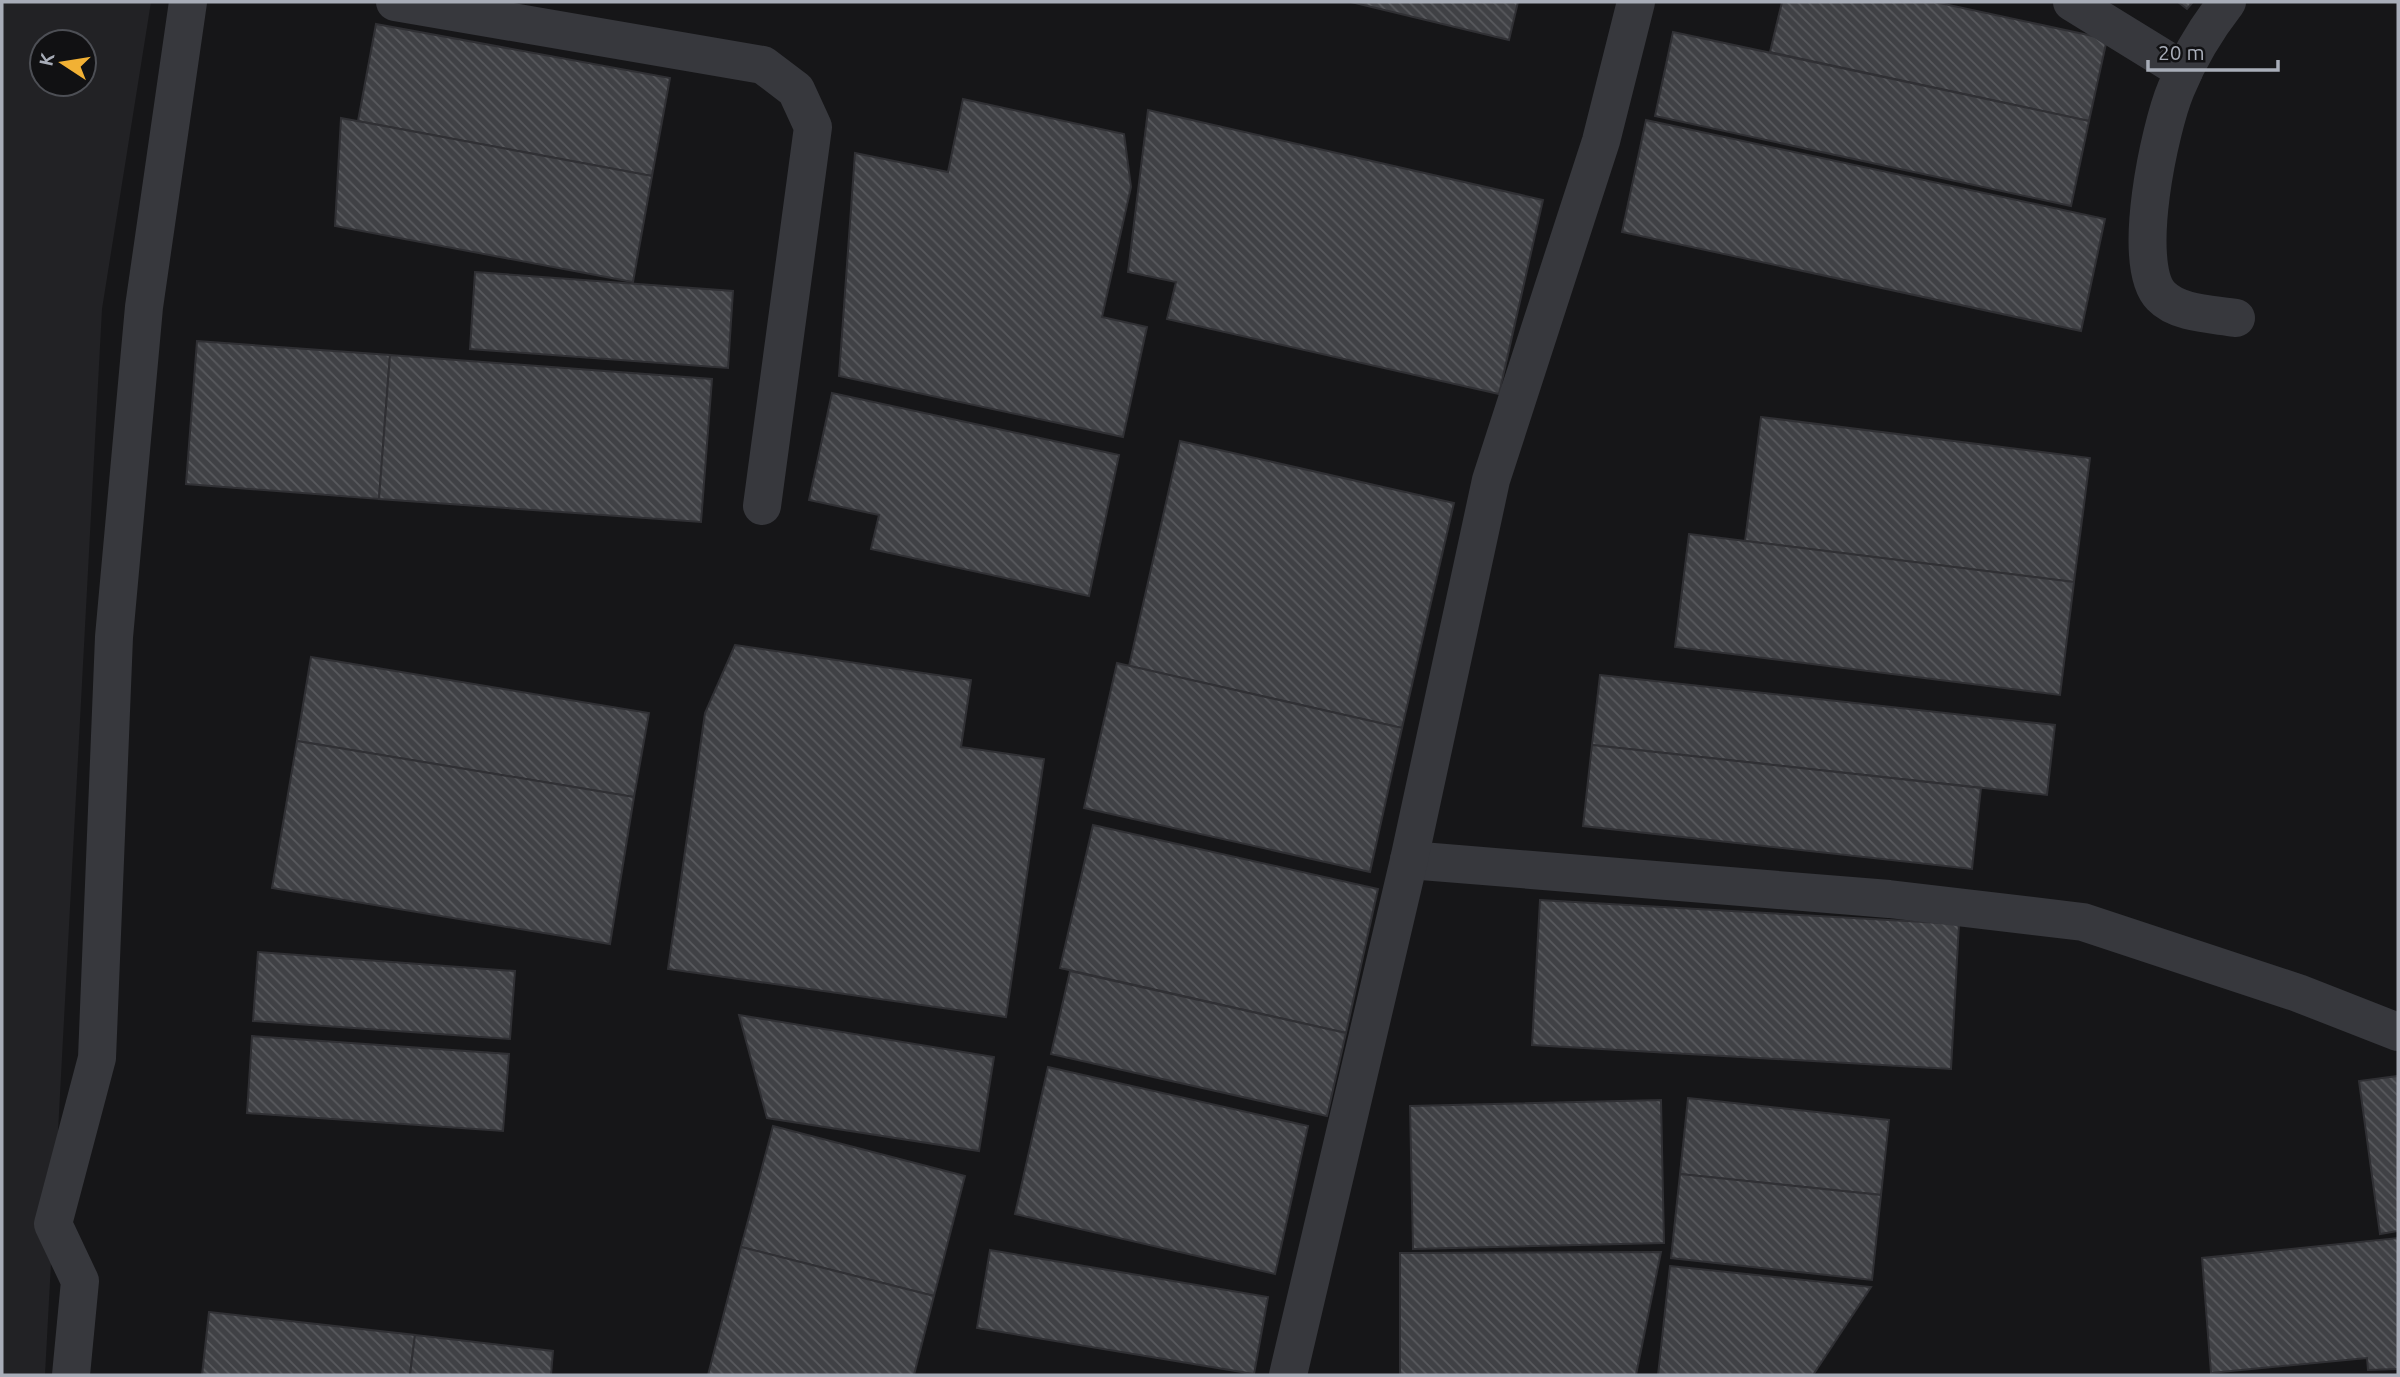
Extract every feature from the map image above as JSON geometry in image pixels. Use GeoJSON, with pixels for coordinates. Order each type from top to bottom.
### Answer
{"type":"FeatureCollection","features":[{"type":"Feature","properties":{"kind":"street"},"geometry":{"type":"LineString","coordinates":[[71,1375],[80,1281],[53,1224],[97,1058],[114,637],[144,307],[188,2]]}},
{"type":"Feature","properties":{"kind":"street"},"geometry":{"type":"LineString","coordinates":[[394,2],[763,65],[796,90],[813,127],[762,506]]}},
{"type":"Feature","properties":{"kind":"street"},"geometry":{"type":"LineString","coordinates":[[1288,1375],[1409,860],[1491,480],[1601,141],[1636,2]]}},
{"type":"Feature","properties":{"kind":"street"},"geometry":{"type":"LineString","coordinates":[[2072,2],[2184,71]]}},
{"type":"Feature","properties":{"kind":"street"},"geometry":{"type":"LineString","coordinates":[[2227,2],[2203,32],[2175,90],[2147,204],[2154,286],[2173,305],[2236,318]]}},
{"type":"Feature","properties":{"kind":"street"},"geometry":{"type":"LineString","coordinates":[[1409,860],[1889,899],[2083,922],[2298,993],[2398,1032]]}},
{"type":"Feature","properties":{"kind":"shaded area"},"geometry":{"type":"Polygon","coordinates":[[[2,2],[151,2],[102,309],[45,1375],[2,1375],[2,2]]]}},
{"type":"Feature","properties":{"kind":"building"},"geometry":{"type":"Polygon","coordinates":[[[1351,2],[1518,2],[1509,40],[1351,2]]]}},
{"type":"Feature","properties":{"kind":"building"},"geometry":{"type":"Polygon","coordinates":[[[1782,2],[1935,2],[2107,39],[2089,121],[1770,52],[1782,2]]]}},
{"type":"Feature","properties":{"kind":"building"},"geometry":{"type":"Polygon","coordinates":[[[2178,2],[2193,2],[2187,9],[2178,2]]]}},
{"type":"Feature","properties":{"kind":"building"},"geometry":{"type":"Polygon","coordinates":[[[376,24],[670,78],[652,176],[358,121],[376,24]]]}},
{"type":"Feature","properties":{"kind":"building"},"geometry":{"type":"Polygon","coordinates":[[[1673,32],[2089,121],[2071,206],[1655,116],[1673,32]]]}},
{"type":"Feature","properties":{"kind":"building"},"geometry":{"type":"Polygon","coordinates":[[[963,99],[1124,134],[1131,187],[1102,317],[1147,327],[1123,437],[839,376],[855,153],[948,172],[963,99]]]}},
{"type":"Feature","properties":{"kind":"building"},"geometry":{"type":"Polygon","coordinates":[[[1148,110],[1543,200],[1499,394],[1167,319],[1176,282],[1128,272],[1148,110]]]}},
{"type":"Feature","properties":{"kind":"building"},"geometry":{"type":"Polygon","coordinates":[[[341,118],[652,176],[633,282],[335,226],[341,118]]]}},
{"type":"Feature","properties":{"kind":"building"},"geometry":{"type":"Polygon","coordinates":[[[1646,120],[2105,219],[2081,331],[1622,232],[1646,120]]]}},
{"type":"Feature","properties":{"kind":"building"},"geometry":{"type":"Polygon","coordinates":[[[475,272],[733,291],[728,368],[470,349],[475,272]]]}},
{"type":"Feature","properties":{"kind":"building"},"geometry":{"type":"Polygon","coordinates":[[[197,341],[390,355],[379,499],[186,484],[197,341]]]}},
{"type":"Feature","properties":{"kind":"building"},"geometry":{"type":"Polygon","coordinates":[[[390,355],[712,379],[701,522],[379,499],[390,355]]]}},
{"type":"Feature","properties":{"kind":"building"},"geometry":{"type":"Polygon","coordinates":[[[832,393],[1119,455],[1089,596],[871,549],[879,515],[809,500],[832,393]]]}},
{"type":"Feature","properties":{"kind":"building"},"geometry":{"type":"Polygon","coordinates":[[[1761,417],[2090,458],[2074,582],[1745,541],[1761,417]]]}},
{"type":"Feature","properties":{"kind":"building"},"geometry":{"type":"Polygon","coordinates":[[[1180,441],[1454,503],[1402,728],[1129,666],[1180,441]]]}},
{"type":"Feature","properties":{"kind":"building"},"geometry":{"type":"Polygon","coordinates":[[[1689,534],[2074,582],[2060,695],[1675,647],[1689,534]]]}},
{"type":"Feature","properties":{"kind":"building"},"geometry":{"type":"Polygon","coordinates":[[[735,645],[971,680],[961,747],[1044,759],[1006,1017],[668,969],[705,713],[735,645]]]}},
{"type":"Feature","properties":{"kind":"building"},"geometry":{"type":"Polygon","coordinates":[[[311,657],[649,713],[634,797],[297,741],[311,657]]]}},
{"type":"Feature","properties":{"kind":"building"},"geometry":{"type":"Polygon","coordinates":[[[1117,663],[1402,728],[1370,872],[1084,808],[1117,663]]]}},
{"type":"Feature","properties":{"kind":"building"},"geometry":{"type":"Polygon","coordinates":[[[1600,675],[2055,725],[2047,795],[1592,745],[1600,675]]]}},
{"type":"Feature","properties":{"kind":"building"},"geometry":{"type":"Polygon","coordinates":[[[297,741],[634,797],[610,944],[272,888],[297,741]]]}},
{"type":"Feature","properties":{"kind":"building"},"geometry":{"type":"Polygon","coordinates":[[[1592,745],[1981,788],[1972,869],[1583,826],[1592,745]]]}},
{"type":"Feature","properties":{"kind":"building"},"geometry":{"type":"Polygon","coordinates":[[[1093,825],[1378,889],[1346,1033],[1060,968],[1093,825]]]}},
{"type":"Feature","properties":{"kind":"building"},"geometry":{"type":"Polygon","coordinates":[[[1540,900],[1959,924],[1951,1069],[1532,1045],[1540,900]]]}},
{"type":"Feature","properties":{"kind":"building"},"geometry":{"type":"Polygon","coordinates":[[[258,952],[515,971],[510,1039],[253,1021],[258,952]]]}},
{"type":"Feature","properties":{"kind":"building"},"geometry":{"type":"Polygon","coordinates":[[[1070,971],[1346,1033],[1327,1116],[1051,1054],[1070,971]]]}},
{"type":"Feature","properties":{"kind":"building"},"geometry":{"type":"Polygon","coordinates":[[[739,1015],[994,1057],[979,1151],[767,1118],[739,1015]]]}},
{"type":"Feature","properties":{"kind":"building"},"geometry":{"type":"Polygon","coordinates":[[[252,1036],[509,1054],[503,1131],[247,1113],[252,1036]]]}},
{"type":"Feature","properties":{"kind":"building"},"geometry":{"type":"Polygon","coordinates":[[[1048,1067],[1308,1126],[1275,1274],[1015,1214],[1048,1067]]]}},
{"type":"Feature","properties":{"kind":"building"},"geometry":{"type":"Polygon","coordinates":[[[2398,1076],[2398,1231],[2380,1234],[2359,1081],[2398,1076]]]}},
{"type":"Feature","properties":{"kind":"building"},"geometry":{"type":"Polygon","coordinates":[[[1688,1098],[1889,1120],[1881,1195],[1680,1174],[1688,1098]]]}},
{"type":"Feature","properties":{"kind":"building"},"geometry":{"type":"Polygon","coordinates":[[[1661,1100],[1664,1243],[1413,1249],[1410,1106],[1661,1100]]]}},
{"type":"Feature","properties":{"kind":"building"},"geometry":{"type":"Polygon","coordinates":[[[773,1126],[965,1176],[934,1296],[741,1247],[773,1126]]]}},
{"type":"Feature","properties":{"kind":"building"},"geometry":{"type":"Polygon","coordinates":[[[1680,1174],[1881,1195],[1872,1280],[1671,1258],[1680,1174]]]}},
{"type":"Feature","properties":{"kind":"building"},"geometry":{"type":"Polygon","coordinates":[[[2398,1238],[2398,1369],[2368,1370],[2367,1358],[2211,1373],[2202,1258],[2398,1238]]]}},
{"type":"Feature","properties":{"kind":"building"},"geometry":{"type":"Polygon","coordinates":[[[741,1247],[934,1296],[914,1375],[708,1375],[741,1247]]]}},
{"type":"Feature","properties":{"kind":"building"},"geometry":{"type":"Polygon","coordinates":[[[990,1250],[1268,1297],[1254,1374],[977,1328],[990,1250]]]}},
{"type":"Feature","properties":{"kind":"building"},"geometry":{"type":"Polygon","coordinates":[[[1661,1252],[1636,1375],[1400,1375],[1400,1253],[1661,1252]]]}},
{"type":"Feature","properties":{"kind":"building"},"geometry":{"type":"Polygon","coordinates":[[[1670,1266],[1871,1287],[1813,1375],[1658,1375],[1670,1266]]]}},
{"type":"Feature","properties":{"kind":"building"},"geometry":{"type":"Polygon","coordinates":[[[209,1312],[415,1335],[410,1375],[202,1375],[209,1312]]]}},
{"type":"Feature","properties":{"kind":"building"},"geometry":{"type":"Polygon","coordinates":[[[415,1335],[553,1351],[551,1375],[410,1375],[415,1335]]]}}]}
